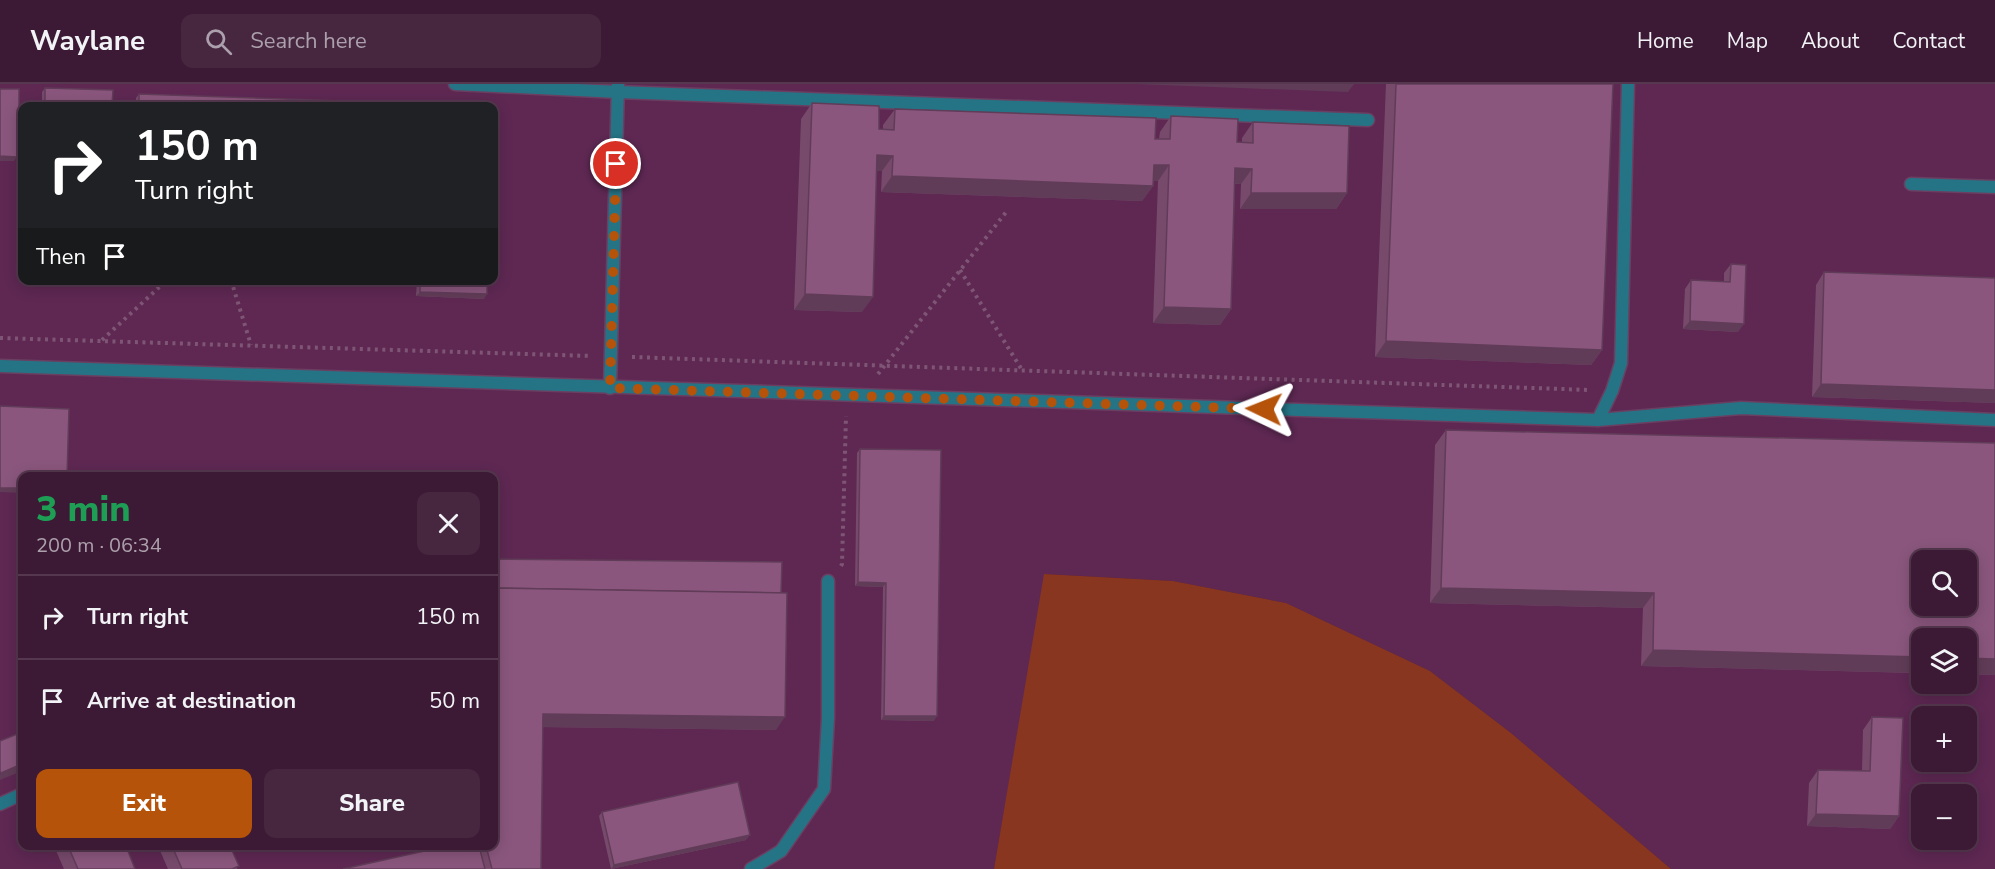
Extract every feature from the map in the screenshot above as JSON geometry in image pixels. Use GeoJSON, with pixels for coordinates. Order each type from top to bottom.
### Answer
{"type":"FeatureCollection","features":[{"type":"Feature","properties":{"kind":"lane"},"geometry":{"type":"LineString","coordinates":[[455,84],[618,88],[1368,120]]}},
{"type":"Feature","properties":{"kind":"lane"},"geometry":{"type":"LineString","coordinates":[[1598,420],[1612,391],[1621,363],[1628,84]]}},
{"type":"Feature","properties":{"kind":"lane"},"geometry":{"type":"LineString","coordinates":[[610,388],[618,88]]}},
{"type":"Feature","properties":{"kind":"lane"},"geometry":{"type":"LineString","coordinates":[[1911,184],[1995,187]]}},
{"type":"Feature","properties":{"kind":"lane"},"geometry":{"type":"LineString","coordinates":[[0,366],[1598,420],[1741,408],[1995,420]]}},
{"type":"Feature","properties":{"kind":"lane"},"geometry":{"type":"LineString","coordinates":[[751,869],[781,851],[824,789],[828,718],[828,581]]}},
{"type":"Feature","properties":{"kind":"lane"},"geometry":{"type":"LineString","coordinates":[[0,804],[18,796]]}},
{"type":"Feature","properties":{"kind":"path"},"geometry":{"type":"LineString","coordinates":[[860,396],[1007,211]]}},
{"type":"Feature","properties":{"kind":"path"},"geometry":{"type":"LineString","coordinates":[[960,270],[1023,370]]}},
{"type":"Feature","properties":{"kind":"path"},"geometry":{"type":"LineString","coordinates":[[102,341],[162,285]]}},
{"type":"Feature","properties":{"kind":"path"},"geometry":{"type":"LineString","coordinates":[[233,285],[251,345]]}},
{"type":"Feature","properties":{"kind":"path"},"geometry":{"type":"LineString","coordinates":[[0,338],[611,356],[1612,391]]}},
{"type":"Feature","properties":{"kind":"path"},"geometry":{"type":"LineString","coordinates":[[828,581],[842,564],[846,431]]}},
{"type":"Feature","properties":{"kind":"shaded area"},"geometry":{"type":"Polygon","coordinates":[[[0,84],[1995,84],[1995,869],[1671,869],[1511,733],[1430,671],[1286,603],[1173,581],[1045,574],[994,869],[0,869],[0,84]]]}},
{"type":"Feature","properties":{"kind":"shaded area"},"geometry":{"type":"Polygon","coordinates":[[[1044,574],[1173,581],[1286,603],[1430,671],[1511,733],[1671,869],[994,869],[1044,574]]]}},
{"type":"Feature","properties":{"kind":"building"},"geometry":{"type":"Polygon","coordinates":[[[1396,84],[1613,84],[1602,350],[1386,341],[1396,84]]]}},
{"type":"Feature","properties":{"kind":"building"},"geometry":{"type":"Polygon","coordinates":[[[45,88],[113,90],[112,102],[45,102],[45,88]]]}},
{"type":"Feature","properties":{"kind":"building"},"geometry":{"type":"Polygon","coordinates":[[[0,89],[19,89],[17,157],[0,156],[0,89]]]}},
{"type":"Feature","properties":{"kind":"building"},"geometry":{"type":"Polygon","coordinates":[[[139,94],[371,102],[139,102],[139,94]]]}},
{"type":"Feature","properties":{"kind":"building"},"geometry":{"type":"Polygon","coordinates":[[[812,103],[879,106],[879,129],[894,130],[895,109],[1156,118],[1155,139],[1170,139],[1171,116],[1238,119],[1237,142],[1253,143],[1253,122],[1349,126],[1347,193],[1251,193],[1252,169],[1235,168],[1231,309],[1164,307],[1169,165],[1154,165],[1153,186],[892,176],[893,156],[877,155],[873,297],[805,294],[812,103]]]}},
{"type":"Feature","properties":{"kind":"building"},"geometry":{"type":"Polygon","coordinates":[[[1731,264],[1746,265],[1744,324],[1690,321],[1691,280],[1730,282],[1731,264]]]}},
{"type":"Feature","properties":{"kind":"building"},"geometry":{"type":"Polygon","coordinates":[[[1824,272],[1995,278],[1995,390],[1821,384],[1824,272]]]}},
{"type":"Feature","properties":{"kind":"building"},"geometry":{"type":"Polygon","coordinates":[[[420,285],[487,285],[487,294],[420,292],[420,285]]]}},
{"type":"Feature","properties":{"kind":"building"},"geometry":{"type":"Polygon","coordinates":[[[0,406],[69,409],[67,472],[18,472],[18,488],[0,488],[0,406]]]}},
{"type":"Feature","properties":{"kind":"building"},"geometry":{"type":"Polygon","coordinates":[[[1446,430],[1995,443],[1995,659],[1977,658],[1977,628],[1911,628],[1911,657],[1653,650],[1654,593],[1441,588],[1446,430]]]}},
{"type":"Feature","properties":{"kind":"building"},"geometry":{"type":"Polygon","coordinates":[[[860,449],[941,450],[937,716],[884,716],[886,583],[858,582],[860,449]]]}},
{"type":"Feature","properties":{"kind":"building"},"geometry":{"type":"Polygon","coordinates":[[[498,559],[782,562],[781,593],[498,588],[498,559]]]}},
{"type":"Feature","properties":{"kind":"building"},"geometry":{"type":"Polygon","coordinates":[[[498,588],[787,593],[785,717],[543,714],[541,869],[492,869],[487,850],[498,850],[498,588]]]}},
{"type":"Feature","properties":{"kind":"building"},"geometry":{"type":"Polygon","coordinates":[[[1872,717],[1903,718],[1899,816],[1816,814],[1818,770],[1870,771],[1872,717]]]}},
{"type":"Feature","properties":{"kind":"building"},"geometry":{"type":"Polygon","coordinates":[[[18,734],[18,766],[1,773],[0,771],[0,741],[18,734]]]}},
{"type":"Feature","properties":{"kind":"building"},"geometry":{"type":"Polygon","coordinates":[[[738,782],[750,835],[614,865],[602,812],[738,782]]]}},
{"type":"Feature","properties":{"kind":"building"},"geometry":{"type":"Polygon","coordinates":[[[70,850],[128,850],[135,869],[78,869],[70,850]]]}},
{"type":"Feature","properties":{"kind":"building"},"geometry":{"type":"Polygon","coordinates":[[[174,850],[232,850],[239,866],[232,869],[182,869],[174,850]]]}},
{"type":"Feature","properties":{"kind":"building"},"geometry":{"type":"Polygon","coordinates":[[[429,850],[480,850],[485,869],[343,869],[429,850]]]}},
{"type":"Feature","properties":{"kind":"route"},"geometry":{"type":"LineString","coordinates":[[616,164],[610,388],[1264,409]]}}]}
